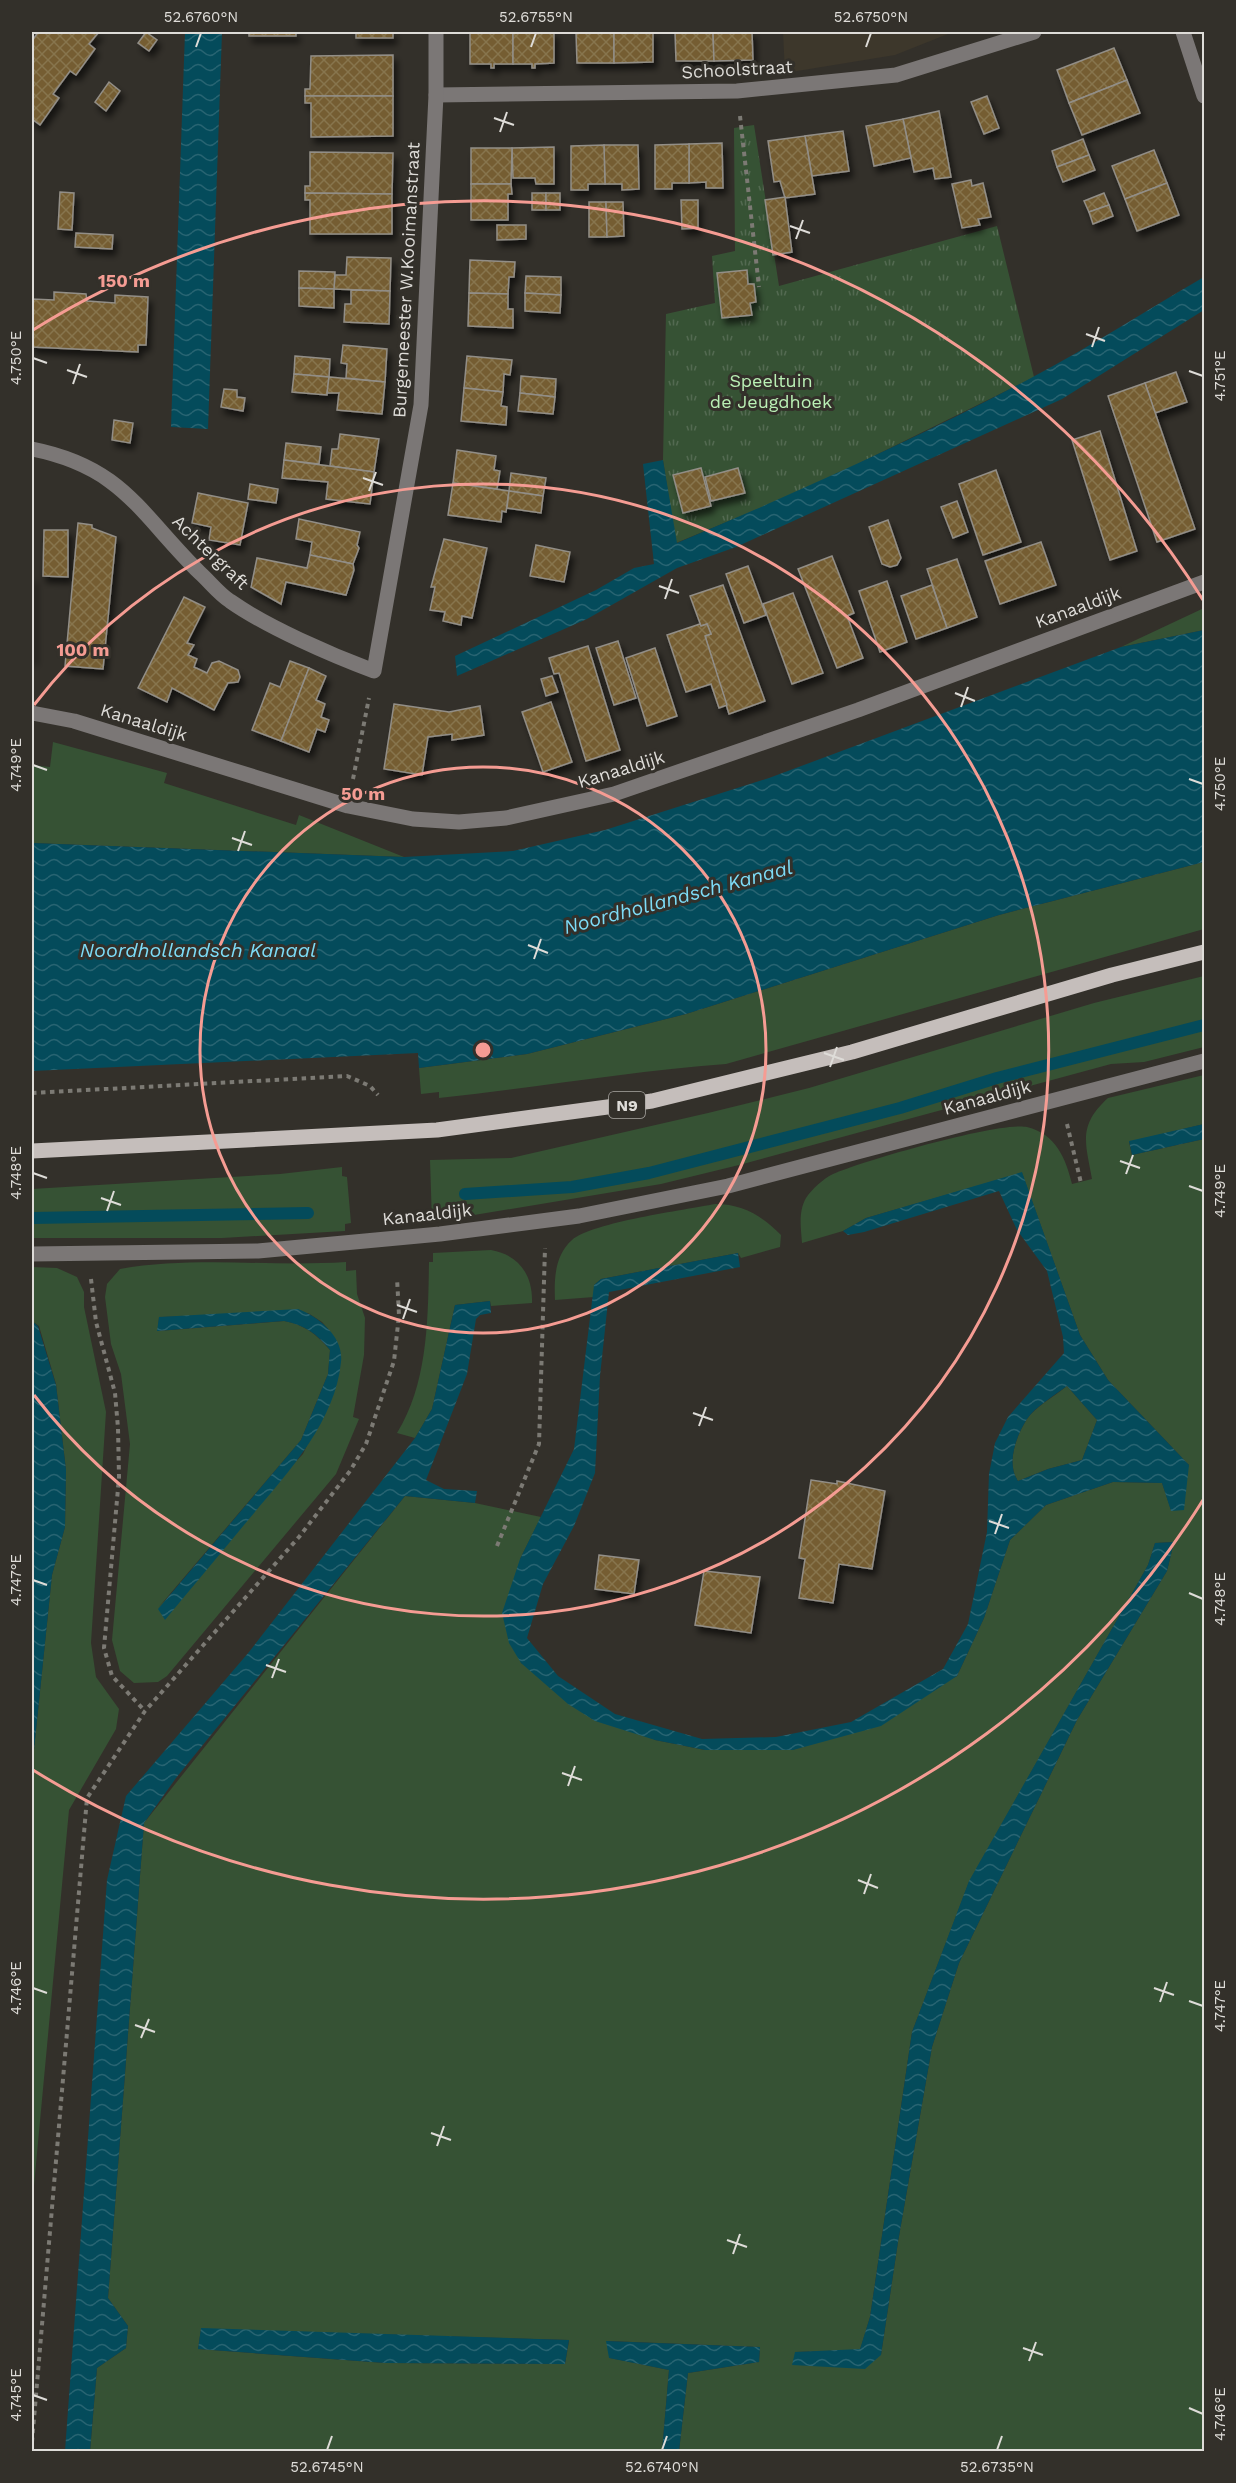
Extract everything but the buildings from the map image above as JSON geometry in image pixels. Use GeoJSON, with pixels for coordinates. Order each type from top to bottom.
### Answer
{"type":"FeatureCollection","features":[{"type":"Feature","properties":{"kind":"main road","name":"N9"},"geometry":{"type":"LineString","coordinates":[[32,1151],[437,1130],[652,1101],[852,1052],[1112,975],[1204,952]]}},
{"type":"Feature","properties":{"kind":"street","name":"Burgemeester W.Kooimanstraat"},"geometry":{"type":"LineString","coordinates":[[374,670],[421,405],[436,95],[436,32]]}},
{"type":"Feature","properties":{"kind":"street","name":"Schoolstraat"},"geometry":{"type":"LineString","coordinates":[[436,95],[737,92],[896,75],[1034,32]]}},
{"type":"Feature","properties":{"kind":"street"},"geometry":{"type":"LineString","coordinates":[[1183,32],[1204,96]]}},
{"type":"Feature","properties":{"kind":"street","name":"Achtergraft"},"geometry":{"type":"LineString","coordinates":[[32,449],[73,461],[111,480],[128,494],[189,562],[229,601],[292,634],[374,670]]}},
{"type":"Feature","properties":{"kind":"street","name":"Kanaaldijk"},"geometry":{"type":"LineString","coordinates":[[32,713],[75,721],[348,806],[414,819],[459,822],[506,818],[614,794],[858,710],[1204,582]]}},
{"type":"Feature","properties":{"kind":"street","name":"Kanaaldijk"},"geometry":{"type":"LineString","coordinates":[[32,1254],[87,1251],[258,1251],[579,1216],[728,1186],[1204,1061]]}},
{"type":"Feature","properties":{"kind":"path"},"geometry":{"type":"LineString","coordinates":[[737,92],[759,287]]}},
{"type":"Feature","properties":{"kind":"path"},"geometry":{"type":"LineString","coordinates":[[348,806],[374,670]]}},
{"type":"Feature","properties":{"kind":"path"},"geometry":{"type":"LineString","coordinates":[[32,1093],[347,1076],[370,1086],[378,1095]]}},
{"type":"Feature","properties":{"kind":"path"},"geometry":{"type":"LineString","coordinates":[[1061,1097],[1081,1183]]}},
{"type":"Feature","properties":{"kind":"path"},"geometry":{"type":"LineString","coordinates":[[497,1546],[539,1444],[545,1220]]}},
{"type":"Feature","properties":{"kind":"path"},"geometry":{"type":"LineString","coordinates":[[87,1251],[96,1322],[115,1393],[118,1428],[119,1477],[104,1648],[112,1676],[145,1711]]}},
{"type":"Feature","properties":{"kind":"path"},"geometry":{"type":"LineString","coordinates":[[32,2442],[87,1798],[145,1711],[299,1537],[355,1462],[377,1414],[394,1361],[399,1315],[397,1278]]}},
{"type":"Feature","properties":{"kind":"shaded area"},"geometry":{"type":"Polygon","coordinates":[[[783,32],[953,32],[895,55],[785,73],[783,32]]]}},
{"type":"Feature","properties":{"kind":"green space","name":"Speeltuin de Jeugdhoek"},"geometry":{"type":"Polygon","coordinates":[[[754,125],[779,286],[997,226],[1034,377],[811,487],[676,543],[663,460],[666,314],[715,303],[712,256],[735,251],[734,128],[754,125]]]}},
{"type":"Feature","properties":{"kind":"green space"},"geometry":{"type":"Polygon","coordinates":[[[1204,608],[1204,630],[1121,647],[1204,608]]]}},
{"type":"Feature","properties":{"kind":"green space"},"geometry":{"type":"Polygon","coordinates":[[[53,742],[167,773],[164,783],[296,825],[299,815],[404,857],[32,843],[32,765],[50,767],[53,742]]]}},
{"type":"Feature","properties":{"kind":"green space"},"geometry":{"type":"Polygon","coordinates":[[[1204,862],[1204,929],[726,1064],[439,1098],[439,1092],[421,1094],[419,1068],[527,1054],[686,1014],[999,915],[1204,862]]]}},
{"type":"Feature","properties":{"kind":"green space"},"geometry":{"type":"Polygon","coordinates":[[[1204,976],[1204,1047],[1144,1062],[1111,1064],[743,1164],[661,1184],[432,1222],[430,1160],[511,1158],[708,1113],[809,1088],[1094,1003],[1204,976]]]}},
{"type":"Feature","properties":{"kind":"green space"},"geometry":{"type":"Polygon","coordinates":[[[1204,1075],[1204,1124],[1129,1142],[1132,1155],[1204,1139],[1204,2451],[679,2451],[688,2373],[759,2362],[760,2347],[607,2341],[610,2358],[669,2370],[662,2451],[90,2452],[97,2368],[126,2348],[128,2326],[108,2298],[144,1823],[405,1496],[475,1503],[541,1517],[520,1559],[521,1663],[655,1740],[705,1750],[793,1750],[957,1676],[984,1618],[1010,1540],[1046,1505],[1113,1482],[1162,1483],[1171,1510],[1189,1465],[1108,1380],[1080,1335],[1022,1173],[866,1218],[843,1231],[802,1243],[802,1209],[811,1191],[833,1174],[931,1143],[1012,1127],[1027,1127],[1045,1135],[1063,1157],[1072,1184],[1092,1179],[1086,1136],[1092,1118],[1108,1098],[1204,1075]],[[1174,1542],[1155,1543],[1148,1565],[969,1882],[912,2032],[870,2317],[860,2350],[795,2352],[881,2355],[932,2047],[959,1963],[1077,1720],[1167,1571],[1174,1542]],[[201,2329],[198,2349],[385,2363],[565,2364],[569,2341],[569,2340],[201,2329]]]}},
{"type":"Feature","properties":{"kind":"green space"},"geometry":{"type":"Polygon","coordinates":[[[342,1167],[342,1176],[347,1177],[351,1223],[345,1224],[345,1231],[222,1238],[32,1238],[32,1189],[280,1174],[342,1167]]]}},
{"type":"Feature","properties":{"kind":"green space"},"geometry":{"type":"Polygon","coordinates":[[[715,1204],[743,1209],[767,1222],[781,1235],[780,1247],[741,1258],[738,1253],[601,1279],[594,1285],[594,1297],[555,1300],[555,1275],[559,1260],[572,1240],[619,1222],[715,1204]]]}},
{"type":"Feature","properties":{"kind":"green space"},"geometry":{"type":"Polygon","coordinates":[[[491,1250],[509,1256],[522,1268],[530,1284],[532,1303],[491,1306],[490,1301],[455,1305],[432,1409],[415,1438],[397,1433],[415,1393],[420,1372],[427,1328],[429,1262],[433,1262],[433,1253],[491,1250]]]}},
{"type":"Feature","properties":{"kind":"green space"},"geometry":{"type":"Polygon","coordinates":[[[204,1262],[346,1262],[346,1271],[356,1270],[357,1294],[365,1318],[364,1355],[353,1417],[359,1419],[336,1474],[167,1676],[158,1682],[134,1683],[120,1671],[112,1640],[130,1444],[121,1374],[111,1344],[105,1297],[107,1284],[120,1269],[148,1265],[204,1262]],[[308,1313],[159,1317],[158,1331],[284,1321],[310,1331],[330,1350],[328,1374],[301,1440],[158,1608],[303,1454],[336,1383],[330,1331],[322,1322],[308,1313]]]}},
{"type":"Feature","properties":{"kind":"green space"},"geometry":{"type":"Polygon","coordinates":[[[32,1267],[57,1268],[77,1277],[84,1292],[84,1307],[106,1412],[91,1643],[96,1677],[119,1709],[116,1729],[69,1810],[32,2207],[32,1769],[52,1575],[65,1527],[66,1470],[56,1384],[39,1326],[32,1321],[32,1267]]]}},
{"type":"Feature","properties":{"kind":"green space"},"geometry":{"type":"Polygon","coordinates":[[[1067,1386],[1097,1420],[1082,1460],[1048,1469],[1018,1481],[1014,1474],[1013,1458],[1016,1442],[1023,1426],[1035,1410],[1067,1386]]]}},
{"type":"Feature","properties":{"kind":"water"},"geometry":{"type":"Polygon","coordinates":[[[185,32],[222,32],[208,429],[171,427],[185,32]]]}},
{"type":"Feature","properties":{"kind":"water"},"geometry":{"type":"Polygon","coordinates":[[[1204,277],[1204,310],[1062,399],[736,547],[677,568],[587,619],[457,676],[455,656],[596,590],[634,568],[654,564],[643,464],[663,460],[677,543],[856,464],[988,401],[1075,354],[1204,277]]]}},
{"type":"Feature","properties":{"kind":"water","name":"Noordhollandsch Kanaal"},"geometry":{"type":"Polygon","coordinates":[[[1204,630],[1204,862],[999,915],[686,1014],[527,1054],[419,1068],[418,1053],[32,1071],[32,843],[404,857],[513,851],[605,830],[769,778],[1121,647],[1204,630]]]}},
{"type":"Feature","properties":{"kind":"water"},"geometry":{"type":"Polygon","coordinates":[[[1204,1124],[1204,1139],[1132,1155],[1129,1141],[1204,1124]]]}},
{"type":"Feature","properties":{"kind":"water"},"geometry":{"type":"Polygon","coordinates":[[[1022,1172],[1080,1335],[1108,1380],[1189,1465],[1184,1510],[1171,1511],[1162,1483],[1113,1482],[1046,1505],[1010,1540],[984,1618],[957,1676],[881,1726],[793,1750],[705,1750],[655,1740],[595,1721],[568,1704],[521,1663],[509,1643],[502,1613],[520,1559],[574,1449],[594,1285],[601,1279],[738,1253],[740,1267],[609,1292],[600,1376],[595,1473],[574,1526],[543,1584],[527,1638],[558,1676],[615,1714],[702,1739],[776,1737],[851,1722],[943,1669],[968,1624],[987,1532],[989,1474],[995,1443],[1008,1417],[1064,1353],[1063,1337],[1047,1271],[1017,1230],[999,1191],[864,1232],[848,1235],[843,1231],[866,1218],[1022,1172]],[[1067,1386],[1045,1401],[1027,1419],[1019,1433],[1013,1458],[1014,1474],[1018,1481],[1048,1469],[1082,1460],[1097,1420],[1067,1386]]]}},
{"type":"Feature","properties":{"kind":"water"},"geometry":{"type":"Polygon","coordinates":[[[490,1301],[491,1313],[480,1315],[476,1319],[467,1374],[426,1480],[444,1489],[477,1491],[475,1503],[405,1496],[176,1778],[144,1823],[108,2298],[128,2326],[126,2348],[97,2368],[90,2451],[65,2451],[107,1880],[126,1796],[249,1652],[415,1438],[432,1409],[455,1305],[490,1301]]]}},
{"type":"Feature","properties":{"kind":"water"},"geometry":{"type":"Polygon","coordinates":[[[298,1309],[314,1317],[328,1329],[334,1336],[341,1353],[337,1385],[329,1408],[305,1450],[290,1470],[165,1620],[158,1609],[301,1440],[328,1374],[330,1350],[310,1331],[284,1321],[157,1331],[159,1317],[298,1309]]]}},
{"type":"Feature","properties":{"kind":"water"},"geometry":{"type":"Polygon","coordinates":[[[32,1321],[38,1326],[56,1385],[66,1470],[65,1527],[52,1575],[32,1769],[32,1321]]]}},
{"type":"Feature","properties":{"kind":"water"},"geometry":{"type":"Polygon","coordinates":[[[1174,1542],[1167,1571],[1077,1720],[959,1963],[932,2047],[881,2355],[865,2369],[792,2365],[795,2352],[860,2349],[870,2317],[912,2032],[969,1881],[1148,1565],[1155,1543],[1174,1542]]]}},
{"type":"Feature","properties":{"kind":"water"},"geometry":{"type":"Polygon","coordinates":[[[201,2328],[569,2340],[565,2364],[385,2363],[198,2349],[201,2328]]]}},
{"type":"Feature","properties":{"kind":"water"},"geometry":{"type":"Polygon","coordinates":[[[606,2341],[760,2347],[759,2362],[688,2373],[679,2451],[662,2451],[669,2370],[609,2358],[606,2341]]]}},
{"type":"Feature","properties":{"kind":"waterway"},"geometry":{"type":"LineString","coordinates":[[465,1194],[572,1187],[649,1173],[900,1108],[997,1078],[1204,1025]]}},
{"type":"Feature","properties":{"kind":"waterway"},"geometry":{"type":"LineString","coordinates":[[32,1218],[308,1213]]}}]}
